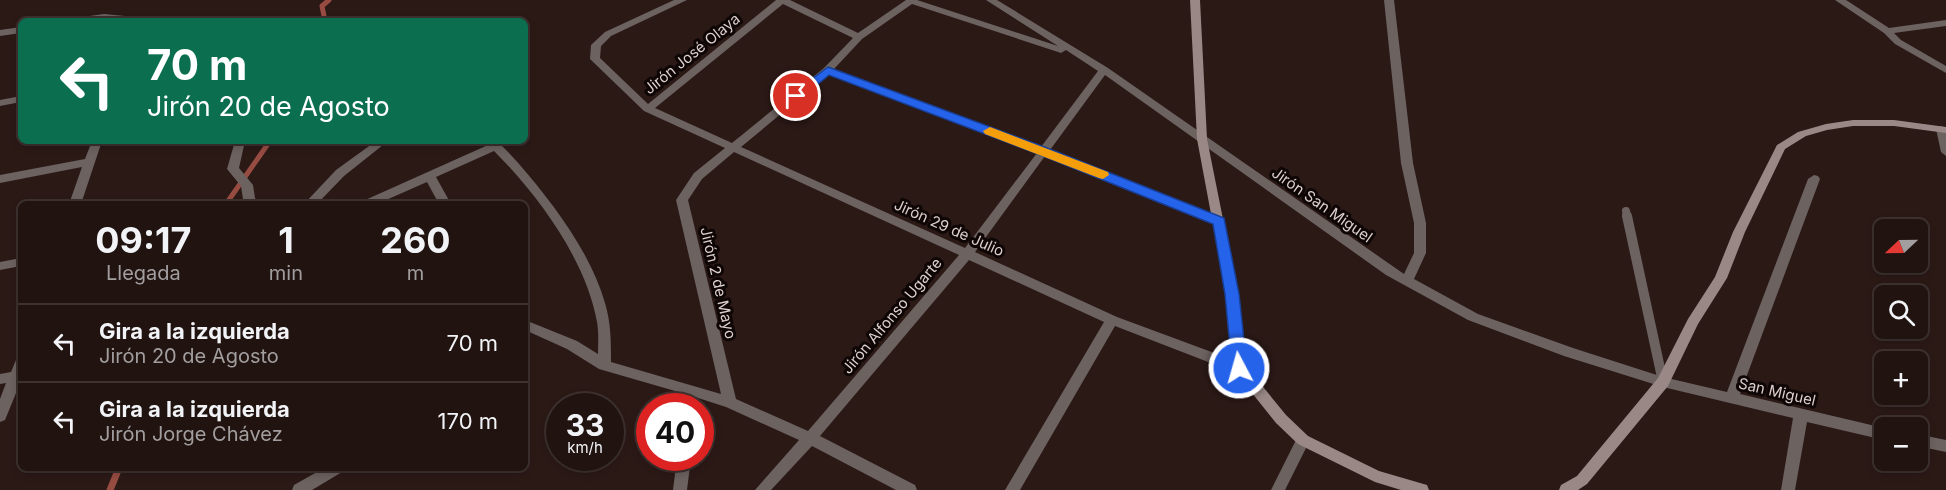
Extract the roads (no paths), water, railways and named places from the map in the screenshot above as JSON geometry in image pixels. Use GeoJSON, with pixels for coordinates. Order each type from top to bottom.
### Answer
{"type":"FeatureCollection","features":[{"type":"Feature","properties":{"kind":"street","name":"Jirón 29 de Julio"},"geometry":{"type":"LineString","coordinates":[[682,0],[608,34],[596,45],[595,59],[648,109],[1112,320],[1239,368]]}},
{"type":"Feature","properties":{"kind":"street","name":"Jirón José Olaya"},"geometry":{"type":"LineString","coordinates":[[648,109],[783,0]]}},
{"type":"Feature","properties":{"kind":"street"},"geometry":{"type":"LineString","coordinates":[[783,0],[859,37]]}},
{"type":"Feature","properties":{"kind":"street","name":"Jirón San Miguel"},"geometry":{"type":"LineString","coordinates":[[991,0],[1104,70],[1390,272],[1473,317],[1569,352],[1663,382]]}},
{"type":"Feature","properties":{"kind":"street"},"geometry":{"type":"LineString","coordinates":[[1194,0],[1202,139],[1232,294],[1239,368],[1281,419],[1303,440],[1375,476],[1422,490]]}},
{"type":"Feature","properties":{"kind":"street"},"geometry":{"type":"LineString","coordinates":[[1389,0],[1407,163],[1420,223],[1420,253],[1407,281]]}},
{"type":"Feature","properties":{"kind":"street"},"geometry":{"type":"LineString","coordinates":[[1840,0],[1887,31],[1898,42],[1946,70]]}},
{"type":"Feature","properties":{"kind":"street"},"geometry":{"type":"LineString","coordinates":[[911,1],[1080,56]]}},
{"type":"Feature","properties":{"kind":"street","name":"Jirón 2 de Mayo"},"geometry":{"type":"LineString","coordinates":[[730,402],[682,200],[698,176],[828,70],[859,37],[911,1]]}},
{"type":"Feature","properties":{"kind":"street"},"geometry":{"type":"LineString","coordinates":[[94,18],[106,16],[124,18]]}},
{"type":"Feature","properties":{"kind":"street"},"geometry":{"type":"LineString","coordinates":[[1887,31],[1946,23]]}},
{"type":"Feature","properties":{"kind":"street"},"geometry":{"type":"LineString","coordinates":[[0,33],[18,30]]}},
{"type":"Feature","properties":{"kind":"street"},"geometry":{"type":"LineString","coordinates":[[828,70],[1219,221]]}},
{"type":"Feature","properties":{"kind":"street","name":"Jirón Alfonso Ugarte"},"geometry":{"type":"LineString","coordinates":[[762,490],[810,438],[967,254],[1104,70]]}},
{"type":"Feature","properties":{"kind":"street"},"geometry":{"type":"LineString","coordinates":[[0,103],[18,100]]}},
{"type":"Feature","properties":{"kind":"street"},"geometry":{"type":"LineString","coordinates":[[1566,490],[1582,480],[1663,382],[1693,322],[1721,278],[1739,232],[1781,147],[1802,134],[1826,126],[1852,123],[1894,123],[1944,129],[1946,152]]}},
{"type":"Feature","properties":{"kind":"street"},"geometry":{"type":"LineString","coordinates":[[76,201],[96,144]]}},
{"type":"Feature","properties":{"kind":"street"},"geometry":{"type":"LineString","coordinates":[[239,144],[233,169],[247,185],[251,201]]}},
{"type":"Feature","properties":{"kind":"street"},"geometry":{"type":"LineString","coordinates":[[313,201],[340,172],[379,144]]}},
{"type":"Feature","properties":{"kind":"street"},"geometry":{"type":"LineString","coordinates":[[374,201],[430,177],[491,144]]}},
{"type":"Feature","properties":{"kind":"street"},"geometry":{"type":"LineString","coordinates":[[494,144],[540,197],[566,234],[590,279],[604,323],[604,364]]}},
{"type":"Feature","properties":{"kind":"street"},"geometry":{"type":"LineString","coordinates":[[0,179],[89,162]]}},
{"type":"Feature","properties":{"kind":"street"},"geometry":{"type":"LineString","coordinates":[[430,177],[444,201]]}},
{"type":"Feature","properties":{"kind":"street"},"geometry":{"type":"LineString","coordinates":[[1731,399],[1814,179]]}},
{"type":"Feature","properties":{"kind":"street"},"geometry":{"type":"LineString","coordinates":[[0,266],[18,263]]}},
{"type":"Feature","properties":{"kind":"street"},"geometry":{"type":"LineString","coordinates":[[1012,490],[1112,320]]}},
{"type":"Feature","properties":{"kind":"street"},"geometry":{"type":"LineString","coordinates":[[528,326],[572,345],[604,364],[730,402],[810,438],[910,490]]}},
{"type":"Feature","properties":{"kind":"street"},"geometry":{"type":"LineString","coordinates":[[0,379],[18,370]]}},
{"type":"Feature","properties":{"kind":"street"},"geometry":{"type":"LineString","coordinates":[[0,417],[18,372]]}},
{"type":"Feature","properties":{"kind":"street","name":"San Miguel"},"geometry":{"type":"LineString","coordinates":[[1663,382],[1874,432]]}},
{"type":"Feature","properties":{"kind":"street"},"geometry":{"type":"LineString","coordinates":[[1788,490],[1801,414]]}},
{"type":"Feature","properties":{"kind":"street"},"geometry":{"type":"LineString","coordinates":[[1278,490],[1303,440]]}},
{"type":"Feature","properties":{"kind":"street"},"geometry":{"type":"LineString","coordinates":[[1928,442],[1946,446]]}},
{"type":"Feature","properties":{"kind":"street"},"geometry":{"type":"LineString","coordinates":[[299,490],[333,471]]}},
{"type":"Feature","properties":{"kind":"street"},"geometry":{"type":"LineString","coordinates":[[680,490],[682,471]]}},
{"type":"Feature","properties":{"kind":"lane"},"geometry":{"type":"LineString","coordinates":[[1626,211],[1663,382]]}},
{"type":"Feature","properties":{"kind":"waterway"},"geometry":{"type":"LineString","coordinates":[[324,18],[322,6],[329,0]]}},
{"type":"Feature","properties":{"kind":"waterway"},"geometry":{"type":"LineString","coordinates":[[228,201],[268,144]]}},
{"type":"Feature","properties":{"kind":"waterway"},"geometry":{"type":"LineString","coordinates":[[110,490],[118,471]]}}]}
